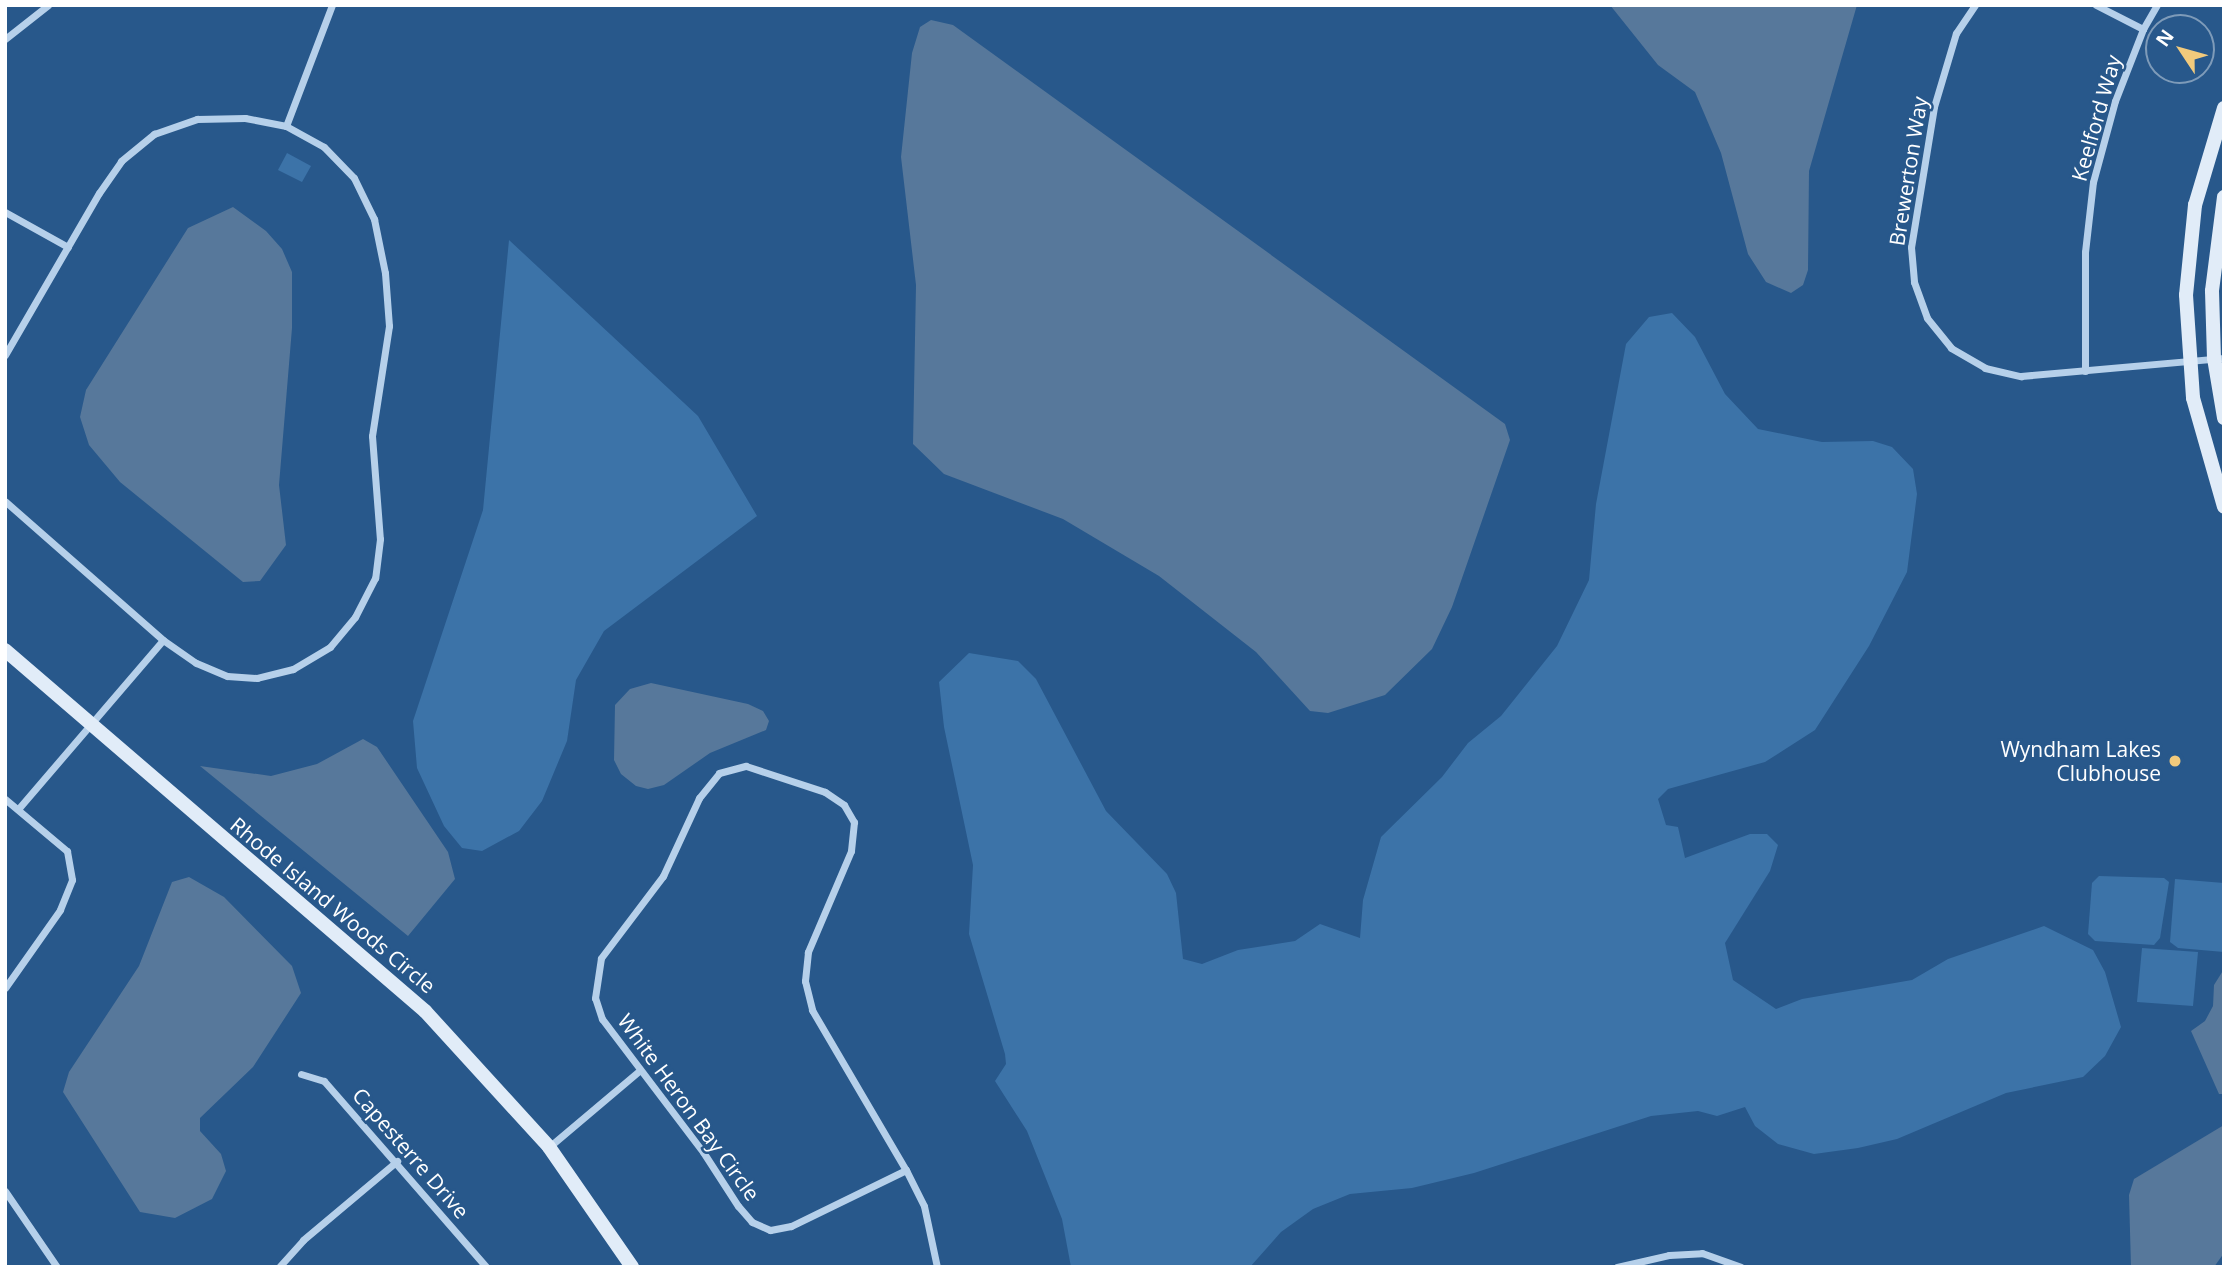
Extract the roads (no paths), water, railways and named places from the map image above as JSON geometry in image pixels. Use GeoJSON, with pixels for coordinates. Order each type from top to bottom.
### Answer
{"type":"FeatureCollection","features":[{"type":"Feature","properties":{"kind":"street"},"geometry":{"type":"LineString","coordinates":[[5,39],[48,5]]}},
{"type":"Feature","properties":{"kind":"street"},"geometry":{"type":"LineString","coordinates":[[286,125],[332,5]]}},
{"type":"Feature","properties":{"kind":"street","name":"Brewerton Way"},"geometry":{"type":"LineString","coordinates":[[1975,5],[1956,33],[1934,107],[1911,247],[1914,282],[1927,318],[1951,348],[1985,368],[2021,376],[2219,358]]}},
{"type":"Feature","properties":{"kind":"street"},"geometry":{"type":"LineString","coordinates":[[2096,5],[2143,29]]}},
{"type":"Feature","properties":{"kind":"street","name":"Keelford Way"},"geometry":{"type":"LineString","coordinates":[[2085,371],[2085,252],[2093,182],[2115,101],[2143,29],[2157,5]]}},
{"type":"Feature","properties":{"kind":"street"},"geometry":{"type":"LineString","coordinates":[[2224,108],[2207,154],[2191,229],[2186,295],[2188,361],[2203,446],[2224,508]]}},
{"type":"Feature","properties":{"kind":"street"},"geometry":{"type":"LineString","coordinates":[[5,355],[121,161],[154,134],[197,119],[245,118],[286,125],[324,147],[354,178],[374,219],[385,273],[389,326],[372,436],[380,539],[375,578],[355,617],[330,647],[293,669],[257,678],[227,677],[163,640],[5,501]]}},
{"type":"Feature","properties":{"kind":"street"},"geometry":{"type":"LineString","coordinates":[[2224,197],[2212,291],[2224,418]]}},
{"type":"Feature","properties":{"kind":"street"},"geometry":{"type":"LineString","coordinates":[[5,212],[68,247]]}},
{"type":"Feature","properties":{"kind":"street"},"geometry":{"type":"LineString","coordinates":[[19,808],[163,640]]}},
{"type":"Feature","properties":{"kind":"street","name":"Rhode Island Woods Circle"},"geometry":{"type":"LineString","coordinates":[[5,650],[425,1011],[549,1147],[632,1267]]}},
{"type":"Feature","properties":{"kind":"street","name":"White Heron Bay Circle"},"geometry":{"type":"LineString","coordinates":[[746,766],[825,792],[844,805],[854,822],[852,841],[808,952],[805,981],[812,1010],[906,1170],[791,1226],[770,1230],[752,1222],[738,1206],[703,1152],[639,1071],[602,1018],[594,980],[601,958],[663,876],[699,798],[719,773],[746,766]]}},
{"type":"Feature","properties":{"kind":"street"},"geometry":{"type":"LineString","coordinates":[[5,799],[19,808],[67,851],[72,880],[60,910],[5,988]]}},
{"type":"Feature","properties":{"kind":"street"},"geometry":{"type":"LineString","coordinates":[[549,1147],[639,1071]]}},
{"type":"Feature","properties":{"kind":"street","name":"Capesterre Drive"},"geometry":{"type":"LineString","coordinates":[[301,1074],[324,1081],[397,1161],[486,1267]]}},
{"type":"Feature","properties":{"kind":"street"},"geometry":{"type":"LineString","coordinates":[[279,1267],[303,1240],[397,1161]]}},
{"type":"Feature","properties":{"kind":"street"},"geometry":{"type":"LineString","coordinates":[[906,1170],[924,1206],[937,1267]]}},
{"type":"Feature","properties":{"kind":"street"},"geometry":{"type":"LineString","coordinates":[[5,1191],[57,1267]]}},
{"type":"Feature","properties":{"kind":"street","name":"Rhode Island Woods Circle"},"geometry":{"type":"LineString","coordinates":[[601,1221],[622,1267]]}},
{"type":"Feature","properties":{"kind":"street"},"geometry":{"type":"LineString","coordinates":[[1617,1267],[1669,1255],[1702,1253],[1741,1267]]}},
{"type":"Feature","properties":{"kind":"place","name":"Wyndham Lakes Clubhouse"},"geometry":{"type":"Point","coordinates":[2175,761]}}]}
